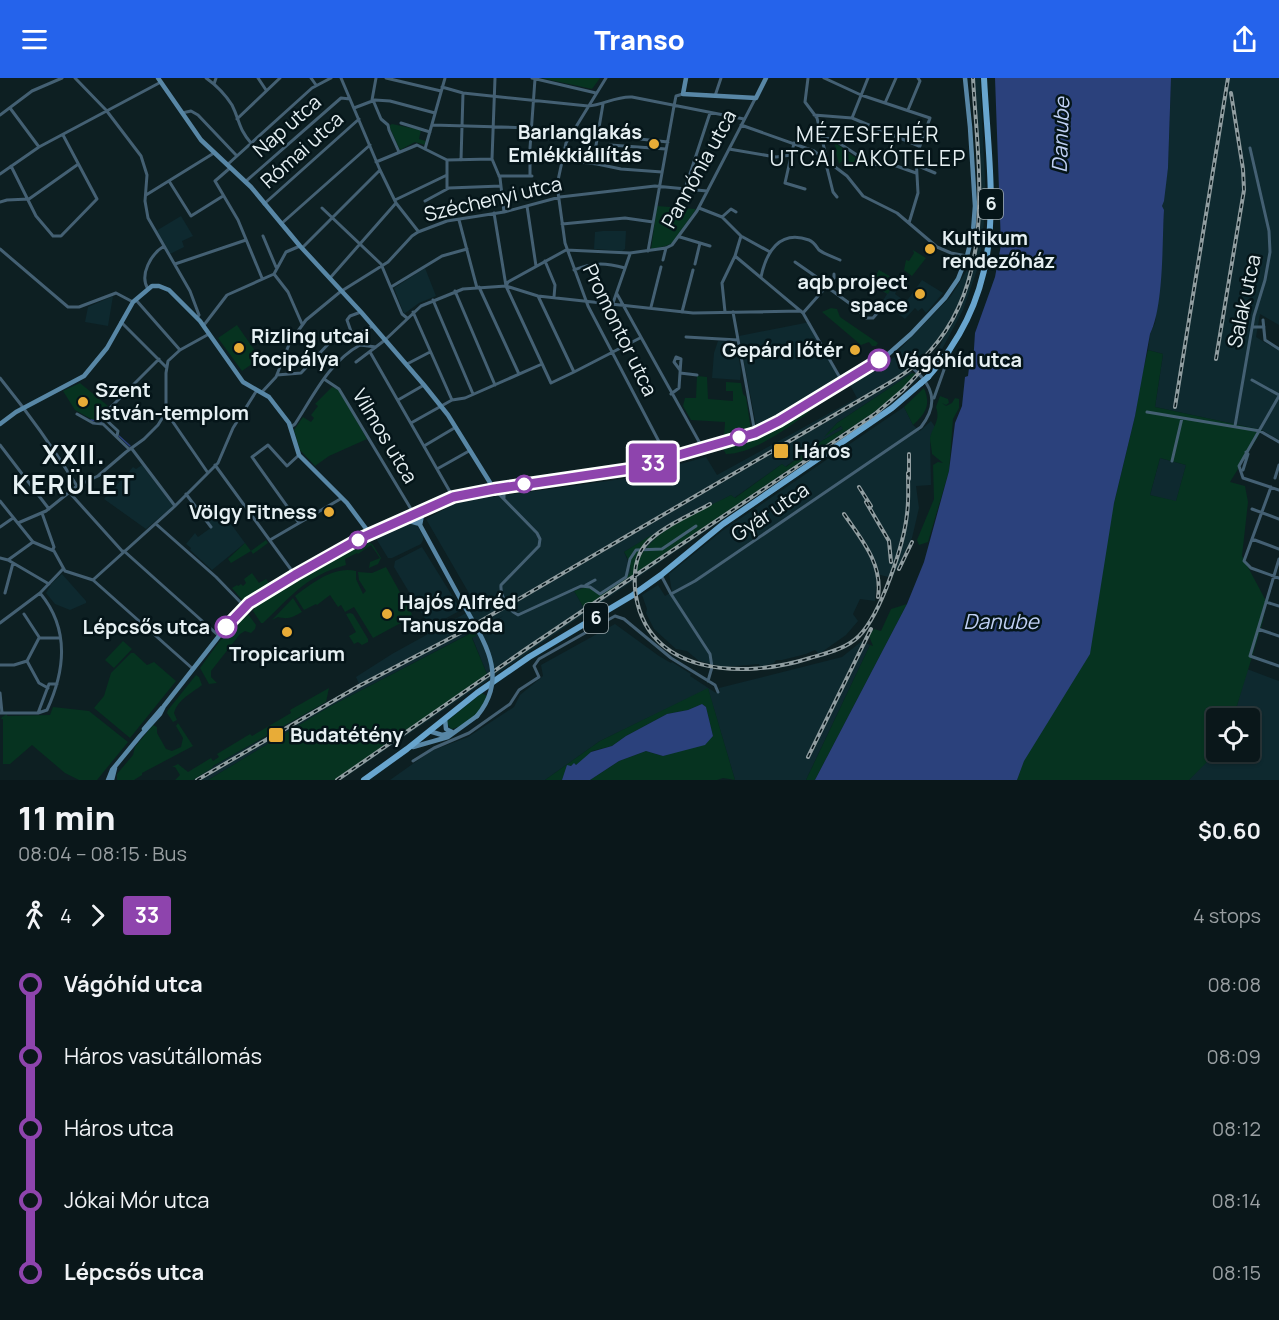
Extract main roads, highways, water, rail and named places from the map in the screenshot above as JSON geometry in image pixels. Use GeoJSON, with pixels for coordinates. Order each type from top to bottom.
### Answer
{"type":"FeatureCollection","features":[{"type":"Feature","properties":{"kind":"main road","name":"6"},"geometry":{"type":"LineString","coordinates":[[364,780],[477,693],[529,657],[615,607],[661,575],[723,524],[892,408],[928,377],[952,347],[976,299],[987,260],[991,196],[984,78]]}},
{"type":"Feature","properties":{"kind":"water","name":"Danube"},"geometry":{"type":"Polygon","coordinates":[[[995,78],[1171,78],[1168,168],[1162,206],[1164,210],[1158,307],[1150,334],[1135,416],[1114,503],[1090,654],[1024,761],[1017,780],[815,780],[907,604],[924,562],[949,471],[955,423],[962,406],[965,377],[968,376],[969,368],[973,364],[975,333],[995,277],[1001,245],[995,78]]]}},
{"type":"Feature","properties":{"kind":"water"},"geometry":{"type":"Polygon","coordinates":[[[702,704],[706,707],[713,736],[705,745],[663,756],[646,751],[619,761],[590,780],[562,780],[567,765],[571,766],[574,763],[576,765],[591,752],[612,746],[667,714],[688,710],[702,704]]]}},
{"type":"Feature","properties":{"kind":"waterway"},"geometry":{"type":"LineString","coordinates":[[91,420],[101,422]]}},
{"type":"Feature","properties":{"kind":"waterway"},"geometry":{"type":"LineString","coordinates":[[119,436],[130,446]]}},
{"type":"Feature","properties":{"kind":"railway"},"geometry":{"type":"LineString","coordinates":[[197,780],[359,686],[462,632],[886,385],[919,362],[951,322],[966,290],[974,256],[979,184],[973,78]]}},
{"type":"Feature","properties":{"kind":"railway"},"geometry":{"type":"LineString","coordinates":[[1175,407],[1228,78]]}},
{"type":"Feature","properties":{"kind":"railway"},"geometry":{"type":"LineString","coordinates":[[1216,359],[1244,190],[1231,93]]}},
{"type":"Feature","properties":{"kind":"railway"},"geometry":{"type":"LineString","coordinates":[[337,780],[526,649],[875,414],[903,390],[929,362]]}},
{"type":"Feature","properties":{"kind":"railway"},"geometry":{"type":"LineString","coordinates":[[909,454],[909,479]]}},
{"type":"Feature","properties":{"kind":"railway"},"geometry":{"type":"LineString","coordinates":[[710,504],[658,533],[645,545],[639,555],[635,589],[642,618],[657,640],[677,655],[702,664],[728,669],[784,665],[842,647],[859,636],[867,626],[883,596],[901,543],[908,509],[908,473]]}},
{"type":"Feature","properties":{"kind":"railway"},"geometry":{"type":"LineString","coordinates":[[859,487],[871,506]]}},
{"type":"Feature","properties":{"kind":"railway"},"geometry":{"type":"LineString","coordinates":[[866,502],[889,541],[891,562]]}},
{"type":"Feature","properties":{"kind":"railway"},"geometry":{"type":"LineString","coordinates":[[844,514],[870,553],[877,574],[878,597]]}},
{"type":"Feature","properties":{"kind":"railway"},"geometry":{"type":"LineString","coordinates":[[899,569],[912,542]]}},
{"type":"Feature","properties":{"kind":"railway"},"geometry":{"type":"LineString","coordinates":[[808,757],[871,629]]}},
{"type":"Feature","properties":{"kind":"place","name":"Barlanglakás Emlékkiállítás"},"geometry":{"type":"Point","coordinates":[654,144]}},
{"type":"Feature","properties":{"kind":"place","name":"Kultikum rendezőház"},"geometry":{"type":"Point","coordinates":[930,249]}},
{"type":"Feature","properties":{"kind":"place","name":"aqb project space"},"geometry":{"type":"Point","coordinates":[920,294]}},
{"type":"Feature","properties":{"kind":"place","name":"Rizling utcai focipálya"},"geometry":{"type":"Point","coordinates":[239,348]}},
{"type":"Feature","properties":{"kind":"place","name":"Gepárd lőtér"},"geometry":{"type":"Point","coordinates":[855,350]}},
{"type":"Feature","properties":{"kind":"place","name":"Vágóhíd utca"},"geometry":{"type":"Point","coordinates":[879,360]}},
{"type":"Feature","properties":{"kind":"place","name":"Szent István-templom"},"geometry":{"type":"Point","coordinates":[83,402]}},
{"type":"Feature","properties":{"kind":"place","name":"Háros"},"geometry":{"type":"Point","coordinates":[781,451]}},
{"type":"Feature","properties":{"kind":"place","name":"Völgy Fitness"},"geometry":{"type":"Point","coordinates":[329,512]}},
{"type":"Feature","properties":{"kind":"place","name":"Hajós Alfréd Tanuszoda"},"geometry":{"type":"Point","coordinates":[387,614]}},
{"type":"Feature","properties":{"kind":"place","name":"Lépcsős utca"},"geometry":{"type":"Point","coordinates":[226,627]}},
{"type":"Feature","properties":{"kind":"place","name":"Tropicarium"},"geometry":{"type":"Point","coordinates":[287,632]}},
{"type":"Feature","properties":{"kind":"place","name":"Budatétény"},"geometry":{"type":"Point","coordinates":[276,735]}},
{"type":"Feature","properties":{"kind":"district","name":"MÉZESFEHÉR UTCAI LAKÓTELEP"},"geometry":{"type":"Point","coordinates":[868,147]}},
{"type":"Feature","properties":{"kind":"district","name":"XXII. KERÜLET"},"geometry":{"type":"Point","coordinates":[74,470]}}]}
